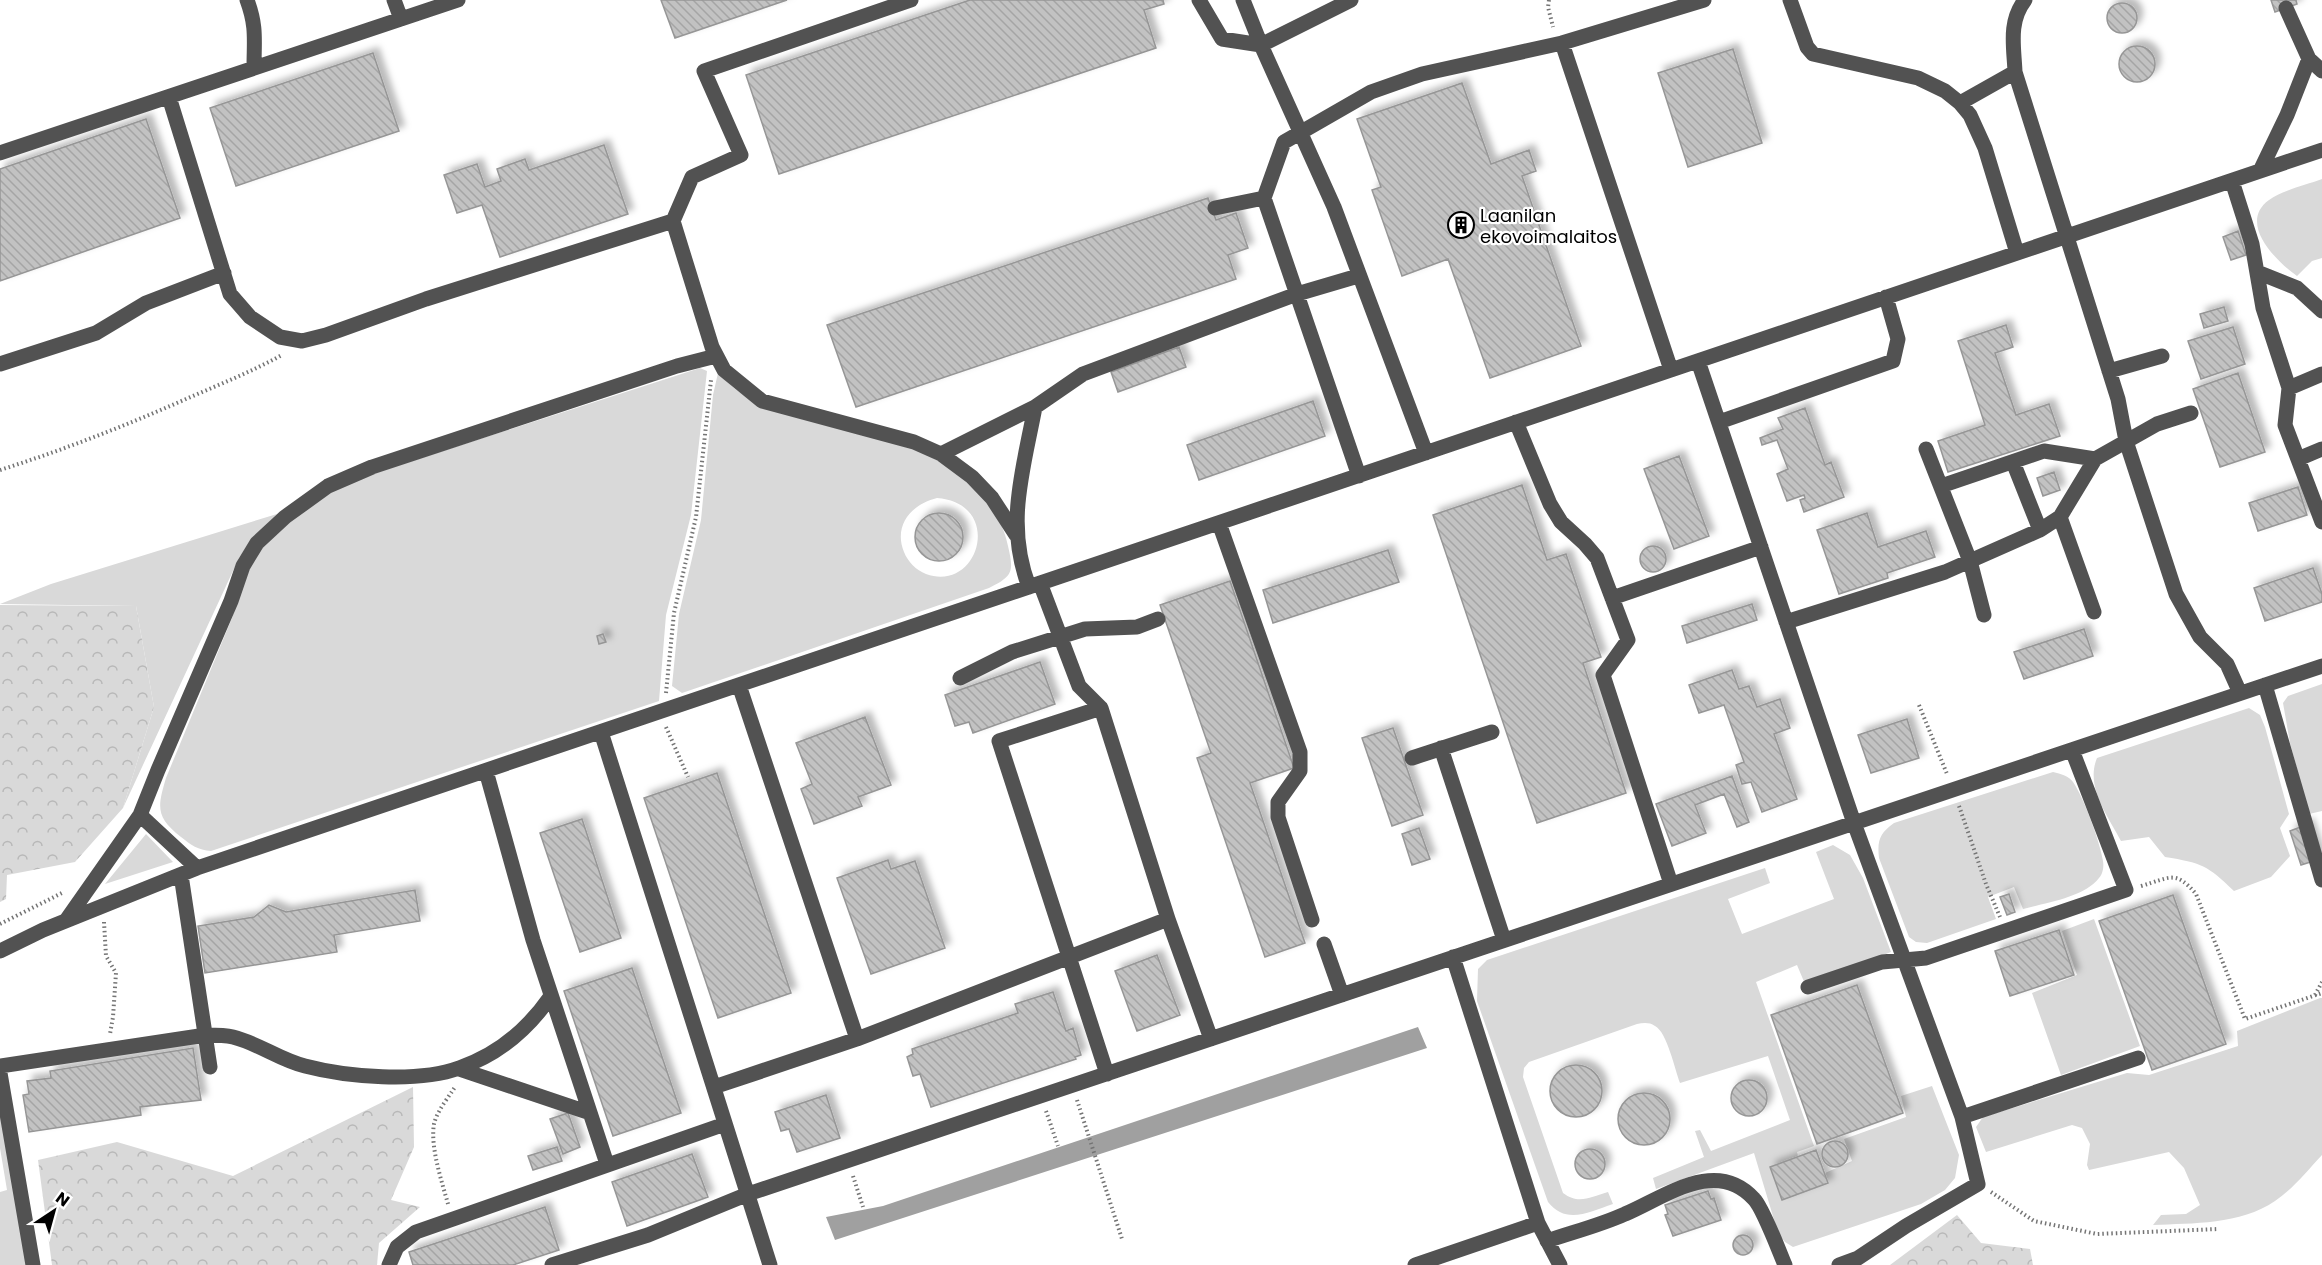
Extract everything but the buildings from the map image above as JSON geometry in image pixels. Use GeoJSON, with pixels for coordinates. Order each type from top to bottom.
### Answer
{"type":"FeatureCollection","features":[{"type":"Feature","properties":{"kind":"lane"},"geometry":{"type":"LineString","coordinates":[[247,0],[254,17],[256,37],[254,68]]}},
{"type":"Feature","properties":{"kind":"lane"},"geometry":{"type":"LineString","coordinates":[[394,0],[401,19]]}},
{"type":"Feature","properties":{"kind":"lane"},"geometry":{"type":"LineString","coordinates":[[0,153],[458,0]]}},
{"type":"Feature","properties":{"kind":"lane"},"geometry":{"type":"LineString","coordinates":[[910,0],[704,70],[741,155],[692,177],[673,221],[712,347],[724,370],[762,401],[914,442],[941,454],[972,477],[992,498],[1016,535]]}},
{"type":"Feature","properties":{"kind":"lane"},"geometry":{"type":"LineString","coordinates":[[1199,0],[1222,39],[1261,45],[1351,0]]}},
{"type":"Feature","properties":{"kind":"lane"},"geometry":{"type":"LineString","coordinates":[[1243,0],[1334,207],[1426,453]]}},
{"type":"Feature","properties":{"kind":"lane"},"geometry":{"type":"LineString","coordinates":[[1359,476],[1264,198],[1284,142],[1371,92],[1422,74],[1562,43],[1704,0]]}},
{"type":"Feature","properties":{"kind":"lane"},"geometry":{"type":"LineString","coordinates":[[1790,0],[1807,47],[1813,54],[1918,78],[1945,91],[1960,103],[1970,115],[1985,148],[2017,253]]}},
{"type":"Feature","properties":{"kind":"lane"},"geometry":{"type":"LineString","coordinates":[[2025,0],[2017,10],[2012,28],[2015,72],[2065,237],[2118,399],[2126,441],[2176,594],[2200,637],[2227,664],[2240,693]]}},
{"type":"Feature","properties":{"kind":"lane"},"geometry":{"type":"LineString","coordinates":[[2286,8],[2309,59],[2322,71]]}},
{"type":"Feature","properties":{"kind":"lane"},"geometry":{"type":"LineString","coordinates":[[1562,43],[1671,370]]}},
{"type":"Feature","properties":{"kind":"lane"},"geometry":{"type":"LineString","coordinates":[[2260,171],[2287,115],[2309,59]]}},
{"type":"Feature","properties":{"kind":"lane"},"geometry":{"type":"LineString","coordinates":[[1960,103],[2015,72]]}},
{"type":"Feature","properties":{"kind":"lane"},"geometry":{"type":"LineString","coordinates":[[169,97],[230,294],[250,318],[280,338],[302,340],[326,335],[426,299],[673,221]]}},
{"type":"Feature","properties":{"kind":"lane"},"geometry":{"type":"LineString","coordinates":[[0,951],[67,919],[197,868],[2322,150]]}},
{"type":"Feature","properties":{"kind":"lane"},"geometry":{"type":"LineString","coordinates":[[2232,181],[2252,244],[2264,308],[2289,388],[2284,425],[2322,522]]}},
{"type":"Feature","properties":{"kind":"lane"},"geometry":{"type":"LineString","coordinates":[[1215,208],[1264,198]]}},
{"type":"Feature","properties":{"kind":"lane"},"geometry":{"type":"LineString","coordinates":[[2257,272],[2297,288],[2322,311]]}},
{"type":"Feature","properties":{"kind":"lane"},"geometry":{"type":"LineString","coordinates":[[0,364],[96,333],[146,303],[224,273]]}},
{"type":"Feature","properties":{"kind":"lane"},"geometry":{"type":"LineString","coordinates":[[941,454],[1035,407],[1083,374],[1297,294],[1358,276]]}},
{"type":"Feature","properties":{"kind":"lane"},"geometry":{"type":"LineString","coordinates":[[1719,422],[1893,361],[1898,339],[1886,297]]}},
{"type":"Feature","properties":{"kind":"lane"},"geometry":{"type":"LineString","coordinates":[[67,919],[140,815],[231,602],[243,566],[257,543],[285,517],[328,486],[372,467],[677,366],[716,356]]}},
{"type":"Feature","properties":{"kind":"lane"},"geometry":{"type":"LineString","coordinates":[[2109,371],[2162,356]]}},
{"type":"Feature","properties":{"kind":"lane"},"geometry":{"type":"LineString","coordinates":[[1698,361],[1854,823],[1962,1117],[1978,1184],[1906,1226],[1853,1262],[1839,1265]]}},
{"type":"Feature","properties":{"kind":"lane"},"geometry":{"type":"LineString","coordinates":[[2289,388],[2322,374]]}},
{"type":"Feature","properties":{"kind":"lane"},"geometry":{"type":"LineString","coordinates":[[1035,407],[1016,506],[1016,535],[1021,567],[1035,585],[1060,637],[1079,686],[1101,708],[1168,919],[1211,1039]]}},
{"type":"Feature","properties":{"kind":"lane"},"geometry":{"type":"LineString","coordinates":[[1786,622],[1945,572],[2040,530],[2060,518],[2095,459],[2157,424],[2191,413]]}},
{"type":"Feature","properties":{"kind":"lane"},"geometry":{"type":"LineString","coordinates":[[1516,422],[1550,504],[1561,522],[1597,558],[1628,640],[1603,675],[1671,884]]}},
{"type":"Feature","properties":{"kind":"lane"},"geometry":{"type":"LineString","coordinates":[[1926,449],[1970,561],[1984,615]]}},
{"type":"Feature","properties":{"kind":"lane"},"geometry":{"type":"LineString","coordinates":[[2298,459],[2322,449]]}},
{"type":"Feature","properties":{"kind":"lane"},"geometry":{"type":"LineString","coordinates":[[1941,486],[2044,451],[2095,459]]}},
{"type":"Feature","properties":{"kind":"lane"},"geometry":{"type":"LineString","coordinates":[[2013,462],[2040,530]]}},
{"type":"Feature","properties":{"kind":"lane"},"geometry":{"type":"LineString","coordinates":[[2060,518],[2094,612]]}},
{"type":"Feature","properties":{"kind":"lane"},"geometry":{"type":"LineString","coordinates":[[1219,523],[1300,753],[1300,771],[1278,802],[1278,817],[1312,920]]}},
{"type":"Feature","properties":{"kind":"lane"},"geometry":{"type":"LineString","coordinates":[[1612,598],[1761,547]]}},
{"type":"Feature","properties":{"kind":"lane"},"geometry":{"type":"LineString","coordinates":[[960,678],[1012,652],[1085,629],[1137,627],[1158,619]]}},
{"type":"Feature","properties":{"kind":"lane"},"geometry":{"type":"LineString","coordinates":[[552,1265],[648,1235],[748,1194],[2322,666]]}},
{"type":"Feature","properties":{"kind":"lane"},"geometry":{"type":"LineString","coordinates":[[739,685],[857,1039]]}},
{"type":"Feature","properties":{"kind":"lane"},"geometry":{"type":"LineString","coordinates":[[2265,685],[2322,880]]}},
{"type":"Feature","properties":{"kind":"lane"},"geometry":{"type":"LineString","coordinates":[[1101,708],[999,741],[1107,1074]]}},
{"type":"Feature","properties":{"kind":"lane"},"geometry":{"type":"LineString","coordinates":[[601,732],[770,1265]]}},
{"type":"Feature","properties":{"kind":"lane"},"geometry":{"type":"LineString","coordinates":[[1412,758],[1492,732]]}},
{"type":"Feature","properties":{"kind":"lane"},"geometry":{"type":"LineString","coordinates":[[1442,748],[1504,940]]}},
{"type":"Feature","properties":{"kind":"lane"},"geometry":{"type":"LineString","coordinates":[[1808,987],[1882,962],[1926,958],[2126,890],[2072,750]]}},
{"type":"Feature","properties":{"kind":"lane"},"geometry":{"type":"LineString","coordinates":[[486,771],[533,940],[607,1164]]}},
{"type":"Feature","properties":{"kind":"lane"},"geometry":{"type":"LineString","coordinates":[[140,815],[197,868]]}},
{"type":"Feature","properties":{"kind":"lane"},"geometry":{"type":"LineString","coordinates":[[181,875],[210,1067]]}},
{"type":"Feature","properties":{"kind":"lane"},"geometry":{"type":"LineString","coordinates":[[714,1087],[857,1039],[1168,919]]}},
{"type":"Feature","properties":{"kind":"lane"},"geometry":{"type":"LineString","coordinates":[[1324,944],[1342,995]]}},
{"type":"Feature","properties":{"kind":"lane"},"geometry":{"type":"LineString","coordinates":[[1453,957],[1538,1223],[1560,1265]]}},
{"type":"Feature","properties":{"kind":"lane"},"geometry":{"type":"LineString","coordinates":[[0,1066],[206,1035],[233,1036],[303,1066],[343,1074],[396,1077],[459,1069],[514,1039],[535,1019],[551,996]]}},
{"type":"Feature","properties":{"kind":"lane"},"geometry":{"type":"LineString","coordinates":[[1962,1117],[2138,1058]]}},
{"type":"Feature","properties":{"kind":"lane"},"geometry":{"type":"LineString","coordinates":[[459,1069],[590,1113]]}},
{"type":"Feature","properties":{"kind":"lane"},"geometry":{"type":"LineString","coordinates":[[0,1073],[33,1265]]}},
{"type":"Feature","properties":{"kind":"lane"},"geometry":{"type":"LineString","coordinates":[[388,1265],[397,1247],[416,1232],[725,1124]]}},
{"type":"Feature","properties":{"kind":"lane"},"geometry":{"type":"LineString","coordinates":[[1547,1241],[1624,1215],[1693,1182],[1718,1180],[1739,1185],[1756,1200],[1785,1265]]}},
{"type":"Feature","properties":{"kind":"lane"},"geometry":{"type":"LineString","coordinates":[[1414,1265],[1538,1223]]}},
{"type":"Feature","properties":{"kind":"path"},"geometry":{"type":"LineString","coordinates":[[1549,0],[1548,7],[1553,27],[1562,43]]}},
{"type":"Feature","properties":{"kind":"path"},"geometry":{"type":"LineString","coordinates":[[0,470],[61,451],[257,369],[291,351],[302,340]]}},
{"type":"Feature","properties":{"kind":"path"},"geometry":{"type":"LineString","coordinates":[[688,777],[667,731],[664,711],[674,613],[696,517],[708,391],[716,356]]}},
{"type":"Feature","properties":{"kind":"path"},"geometry":{"type":"LineString","coordinates":[[1919,705],[1954,789],[1986,884],[2006,931]]}},
{"type":"Feature","properties":{"kind":"path"},"geometry":{"type":"LineString","coordinates":[[0,924],[96,876]]}},
{"type":"Feature","properties":{"kind":"path"},"geometry":{"type":"LineString","coordinates":[[2126,890],[2174,877],[2184,880],[2196,894],[2246,1019],[2322,993]]}},
{"type":"Feature","properties":{"kind":"path"},"geometry":{"type":"LineString","coordinates":[[102,905],[106,956],[116,973],[114,1017],[106,1050]]}},
{"type":"Feature","properties":{"kind":"path"},"geometry":{"type":"LineString","coordinates":[[2315,995],[2322,982]]}},
{"type":"Feature","properties":{"kind":"path"},"geometry":{"type":"LineString","coordinates":[[451,1220],[436,1158],[435,1124],[455,1086],[459,1069]]}},
{"type":"Feature","properties":{"kind":"path"},"geometry":{"type":"LineString","coordinates":[[1041,1096],[1058,1146]]}},
{"type":"Feature","properties":{"kind":"path"},"geometry":{"type":"LineString","coordinates":[[1083,1119],[1122,1239]]}},
{"type":"Feature","properties":{"kind":"path"},"geometry":{"type":"LineString","coordinates":[[848,1161],[863,1207]]}},
{"type":"Feature","properties":{"kind":"path"},"geometry":{"type":"LineString","coordinates":[[1978,1184],[2034,1221],[2097,1234],[2219,1229]]}},
{"type":"Feature","properties":{"kind":"green space"},"geometry":{"type":"Polygon","coordinates":[[[2322,179],[2322,258],[2312,261],[2297,276],[2271,252],[2263,241],[2257,220],[2260,209],[2275,196],[2322,179]]]}},
{"type":"Feature","properties":{"kind":"green space"},"geometry":{"type":"Polygon","coordinates":[[[700,368],[707,371],[691,515],[666,615],[659,701],[211,851],[191,845],[167,824],[160,805],[166,778],[232,618],[248,569],[269,538],[332,490],[384,470],[700,368]]]}},
{"type":"Feature","properties":{"kind":"green space"},"geometry":{"type":"Polygon","coordinates":[[[718,373],[735,389],[752,398],[885,437],[949,467],[976,488],[996,514],[1008,546],[1010,572],[1003,580],[989,588],[682,693],[672,686],[679,614],[701,520],[713,395],[718,373]],[[937,498],[928,501],[913,511],[903,525],[901,542],[904,552],[916,568],[926,574],[945,576],[960,571],[971,560],[977,545],[977,529],[971,515],[958,503],[937,498]]]}},
{"type":"Feature","properties":{"kind":"green space"},"geometry":{"type":"Polygon","coordinates":[[[277,514],[252,538],[239,558],[123,808],[154,707],[136,606],[0,604],[51,584],[277,514]]]}},
{"type":"Feature","properties":{"kind":"green space"},"geometry":{"type":"Polygon","coordinates":[[[0,605],[136,606],[154,707],[123,808],[75,862],[7,875],[6,899],[0,902],[0,605]]]}},
{"type":"Feature","properties":{"kind":"green space"},"geometry":{"type":"Polygon","coordinates":[[[2322,684],[2322,811],[2309,814],[2290,743],[2283,703],[2288,696],[2322,684]]]}},
{"type":"Feature","properties":{"kind":"green space"},"geometry":{"type":"Polygon","coordinates":[[[2249,708],[2260,715],[2265,727],[2289,814],[2280,828],[2290,856],[2271,877],[2234,891],[2203,866],[2165,857],[2149,837],[2121,841],[2096,790],[2094,769],[2097,758],[2249,708]]]}},
{"type":"Feature","properties":{"kind":"green space"},"geometry":{"type":"Polygon","coordinates":[[[2053,772],[2071,780],[2087,809],[2103,861],[2103,870],[2093,885],[2075,895],[2023,909],[2014,887],[1988,897],[1996,919],[1927,943],[1916,942],[1909,937],[1879,858],[1879,842],[1885,830],[1894,823],[2053,772]]]}},
{"type":"Feature","properties":{"kind":"green space"},"geometry":{"type":"Polygon","coordinates":[[[146,834],[173,862],[105,884],[146,834]]]}},
{"type":"Feature","properties":{"kind":"green space"},"geometry":{"type":"Polygon","coordinates":[[[1833,845],[1850,855],[1863,878],[1891,952],[1805,984],[1797,965],[1756,982],[1814,1146],[1797,1152],[1798,1156],[1770,1167],[1782,1200],[1828,1183],[1825,1173],[1852,1161],[1844,1139],[1906,1117],[1901,1096],[1932,1086],[1959,1155],[1955,1178],[1945,1190],[1921,1204],[1793,1247],[1785,1242],[1778,1233],[1754,1153],[1656,1189],[1653,1178],[1704,1157],[1695,1131],[1700,1130],[1711,1151],[1790,1120],[1768,1056],[1680,1083],[1663,1036],[1655,1026],[1644,1023],[1529,1062],[1524,1068],[1523,1077],[1563,1193],[1574,1199],[1580,1199],[1608,1192],[1613,1204],[1578,1215],[1562,1213],[1555,1209],[1548,1202],[1477,1001],[1478,969],[1487,960],[1765,868],[1770,883],[1728,899],[1742,934],[1834,899],[1816,852],[1833,845]]]}},
{"type":"Feature","properties":{"kind":"green space"},"geometry":{"type":"Polygon","coordinates":[[[2094,919],[2140,1046],[2061,1075],[2032,993],[2077,975],[2062,931],[2094,919]]]}},
{"type":"Feature","properties":{"kind":"green space"},"geometry":{"type":"Polygon","coordinates":[[[2322,998],[2322,1155],[2288,1191],[2261,1209],[2232,1219],[2153,1225],[2161,1215],[2186,1214],[2200,1205],[2184,1168],[2169,1152],[2089,1170],[2087,1165],[2090,1144],[2082,1128],[2072,1125],[1986,1152],[1976,1127],[1983,1117],[2127,1073],[2149,1075],[2238,1046],[2237,1031],[2322,998]]]}},
{"type":"Feature","properties":{"kind":"green space"},"geometry":{"type":"Polygon","coordinates":[[[413,1087],[414,1147],[391,1200],[420,1207],[379,1243],[377,1265],[52,1265],[38,1160],[117,1142],[233,1176],[413,1087]]]}},
{"type":"Feature","properties":{"kind":"green space"},"geometry":{"type":"Polygon","coordinates":[[[0,1095],[30,1265],[0,1265],[0,1192],[7,1190],[0,1148],[0,1095]]]}},
{"type":"Feature","properties":{"kind":"green space"},"geometry":{"type":"Polygon","coordinates":[[[1957,1215],[1981,1243],[2030,1249],[2033,1265],[1890,1265],[1957,1215]]]}},
{"type":"Feature","properties":{"kind":"shaded area"},"geometry":{"type":"Polygon","coordinates":[[[1418,1027],[1427,1048],[835,1240],[826,1217],[883,1206],[1418,1027]]]}},
{"type":"Feature","properties":{"kind":"place","name":"Laanilan ekovoimalaitos"},"geometry":{"type":"Point","coordinates":[1461,225]}}]}
